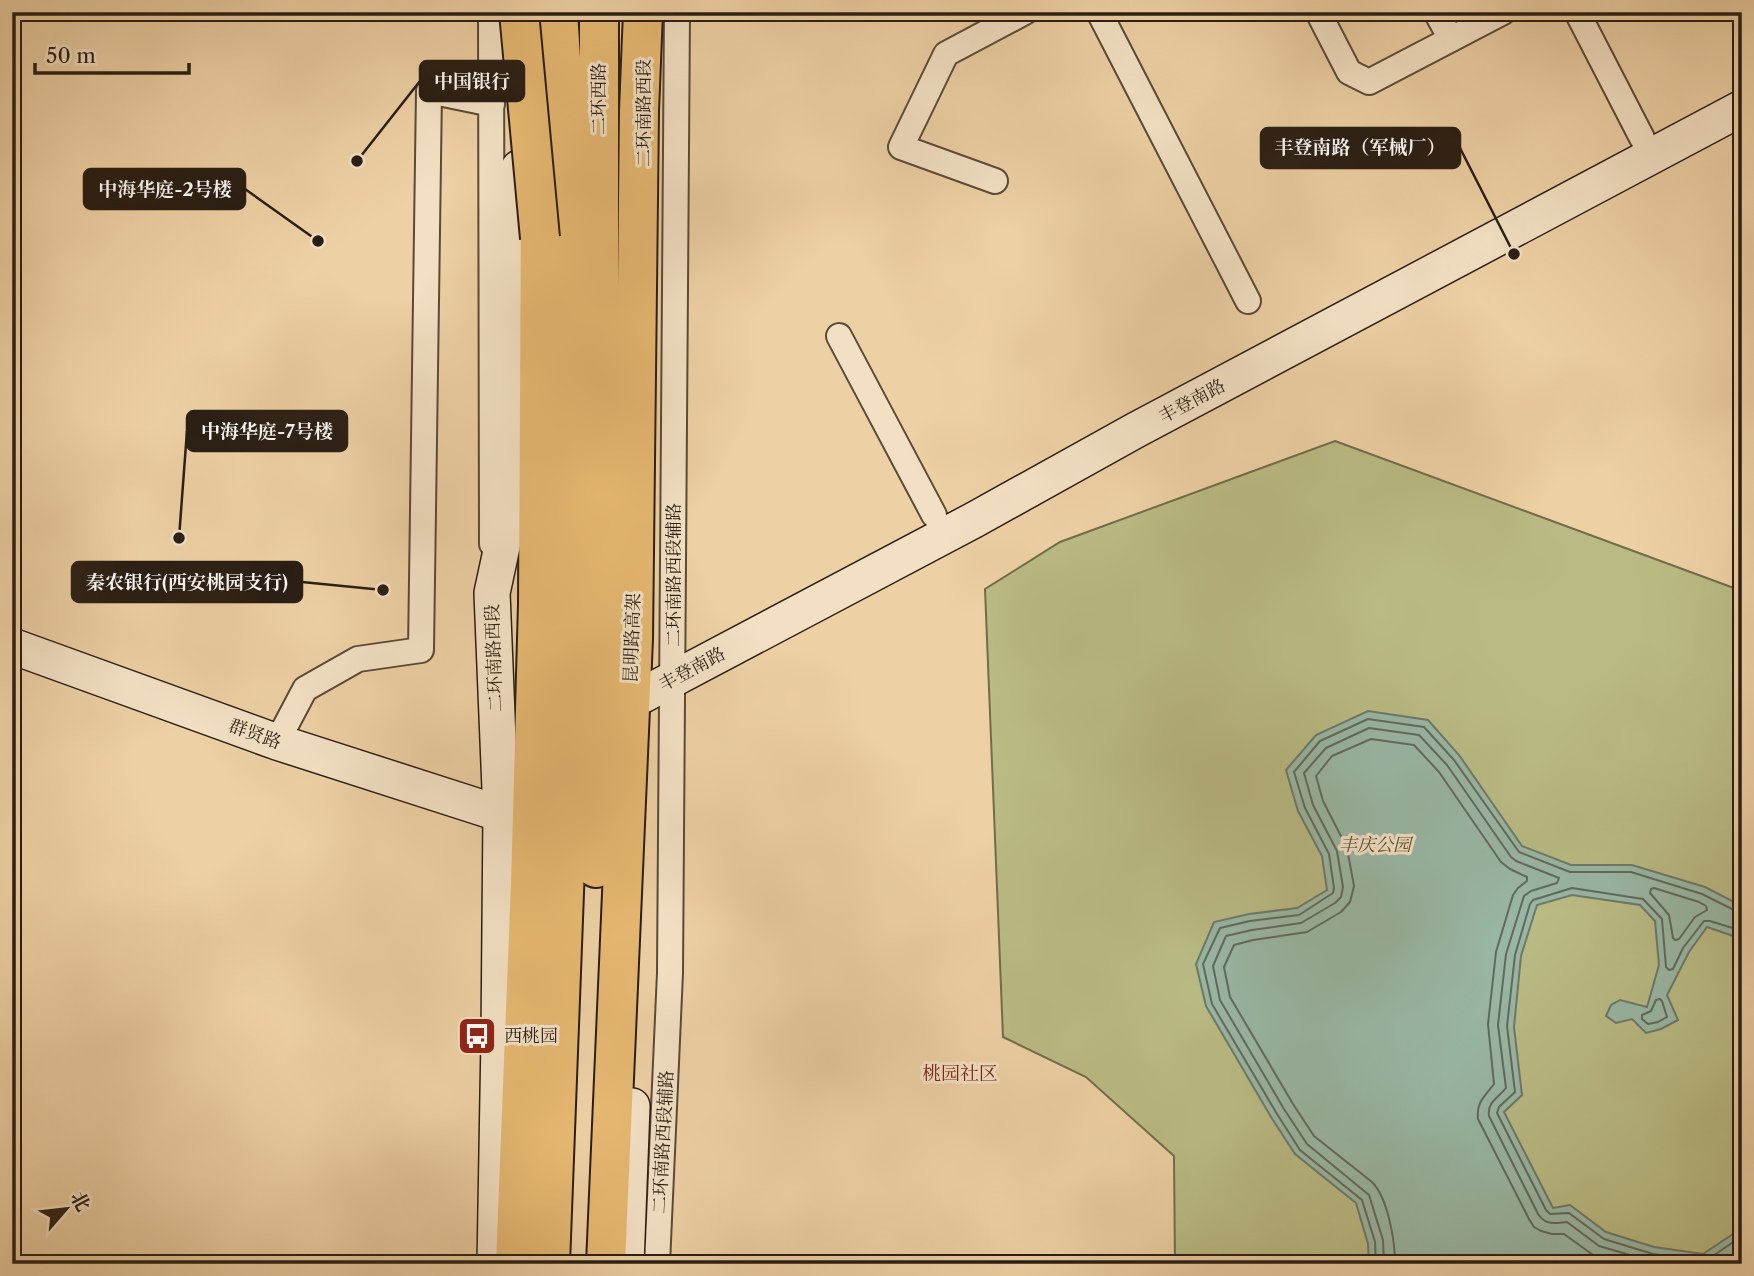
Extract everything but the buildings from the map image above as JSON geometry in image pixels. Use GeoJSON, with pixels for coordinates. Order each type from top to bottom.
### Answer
{"type":"FeatureCollection","features":[{"type":"Feature","properties":{"kind":"highway"},"geometry":{"type":"LineString","coordinates":[[519,12],[540,238]]}},
{"type":"Feature","properties":{"kind":"highway"},"geometry":{"type":"LineString","coordinates":[[515,1264],[538,604],[544,12]]}},
{"type":"Feature","properties":{"kind":"highway","name":"二环西路"},"geometry":{"type":"LineString","coordinates":[[558,12],[584,183]]}},
{"type":"Feature","properties":{"kind":"highway","name":"二环西路"},"geometry":{"type":"LineString","coordinates":[[584,183],[598,12]]}},
{"type":"Feature","properties":{"kind":"highway","name":"昆明路高架"},"geometry":{"type":"LineString","coordinates":[[606,1264],[633,639],[639,111],[643,12]]}},
{"type":"Feature","properties":{"kind":"highway"},"geometry":{"type":"LineString","coordinates":[[550,1264],[567,813],[564,580],[584,183]]}},
{"type":"Feature","properties":{"kind":"highway"},"geometry":{"type":"LineString","coordinates":[[581,1264],[598,816],[584,183]]}},
{"type":"Feature","properties":{"kind":"street"},"geometry":{"type":"LineString","coordinates":[[491,12],[492,593]]}},
{"type":"Feature","properties":{"kind":"street","name":"二环南路西段"},"geometry":{"type":"LineString","coordinates":[[495,1264],[500,814],[492,593],[515,486],[519,147],[524,12]]}},
{"type":"Feature","properties":{"kind":"street","name":"二环南路西段"},"geometry":{"type":"LineString","coordinates":[[626,1264],[658,674],[643,12]]}},
{"type":"Feature","properties":{"kind":"street","name":"二环南路西段辅路"},"geometry":{"type":"LineString","coordinates":[[657,1264],[670,973],[658,674],[677,12]]}},
{"type":"Feature","properties":{"kind":"street"},"geometry":{"type":"LineString","coordinates":[[995,181],[901,147],[946,54],[1025,12]]}},
{"type":"Feature","properties":{"kind":"street"},"geometry":{"type":"LineString","coordinates":[[1099,12],[1248,301]]}},
{"type":"Feature","properties":{"kind":"street"},"geometry":{"type":"LineString","coordinates":[[1318,12],[1349,72],[1370,82],[1503,12]]}},
{"type":"Feature","properties":{"kind":"street"},"geometry":{"type":"LineString","coordinates":[[1436,12],[1451,39]]}},
{"type":"Feature","properties":{"kind":"street"},"geometry":{"type":"LineString","coordinates":[[1577,12],[1642,138]]}},
{"type":"Feature","properties":{"kind":"street","name":"丰登南路"},"geometry":{"type":"LineString","coordinates":[[658,674],[934,515],[1742,86]]}},
{"type":"Feature","properties":{"kind":"street"},"geometry":{"type":"LineString","coordinates":[[277,743],[305,689],[358,659],[421,650],[429,92],[492,104]]}},
{"type":"Feature","properties":{"kind":"street","name":"丰登南路"},"geometry":{"type":"LineString","coordinates":[[658,674],[974,520],[1136,430],[1742,108]]}},
{"type":"Feature","properties":{"kind":"street"},"geometry":{"type":"LineString","coordinates":[[839,336],[934,515]]}},
{"type":"Feature","properties":{"kind":"street","name":"群贤路"},"geometry":{"type":"LineString","coordinates":[[12,646],[277,743],[500,814]]}},
{"type":"Feature","properties":{"kind":"green space","name":"丰庆公园"},"geometry":{"type":"Polygon","coordinates":[[[1335,441],[1742,591],[1742,1264],[1175,1264],[1174,1156],[1086,1077],[1003,1037],[985,589],[1060,542],[1335,441]]]}},
{"type":"Feature","properties":{"kind":"water"},"geometry":{"type":"Polygon","coordinates":[[[1368,711],[1428,720],[1459,755],[1522,846],[1571,865],[1632,865],[1705,887],[1742,906],[1742,939],[1707,927],[1689,952],[1667,995],[1678,1020],[1646,1033],[1632,1019],[1616,1023],[1606,1016],[1611,1005],[1620,1000],[1647,1007],[1659,965],[1655,921],[1640,905],[1572,895],[1537,905],[1521,956],[1514,1027],[1522,1095],[1504,1112],[1553,1208],[1570,1205],[1606,1232],[1654,1247],[1703,1254],[1742,1228],[1742,1264],[1369,1264],[1368,1244],[1356,1203],[1295,1154],[1206,1006],[1196,964],[1214,922],[1297,908],[1327,890],[1322,856],[1298,811],[1286,770],[1316,735],[1368,711]]]}},
{"type":"Feature","properties":{"kind":"place","name":"中国银行"},"geometry":{"type":"Point","coordinates":[357,161]}},
{"type":"Feature","properties":{"kind":"place","name":"中海华庭-2号楼"},"geometry":{"type":"Point","coordinates":[318,241]}},
{"type":"Feature","properties":{"kind":"place","name":"丰登南路（军械厂）"},"geometry":{"type":"Point","coordinates":[1514,254]}},
{"type":"Feature","properties":{"kind":"place","name":"中海华庭-7号楼"},"geometry":{"type":"Point","coordinates":[179,538]}},
{"type":"Feature","properties":{"kind":"place","name":"秦农银行(西安桃园支行)"},"geometry":{"type":"Point","coordinates":[383,590]}},
{"type":"Feature","properties":{"kind":"place","name":"西桃园"},"geometry":{"type":"Point","coordinates":[477,1036]}},
{"type":"Feature","properties":{"kind":"district","name":"桃园社区"},"geometry":{"type":"Point","coordinates":[960,1073]}}]}
